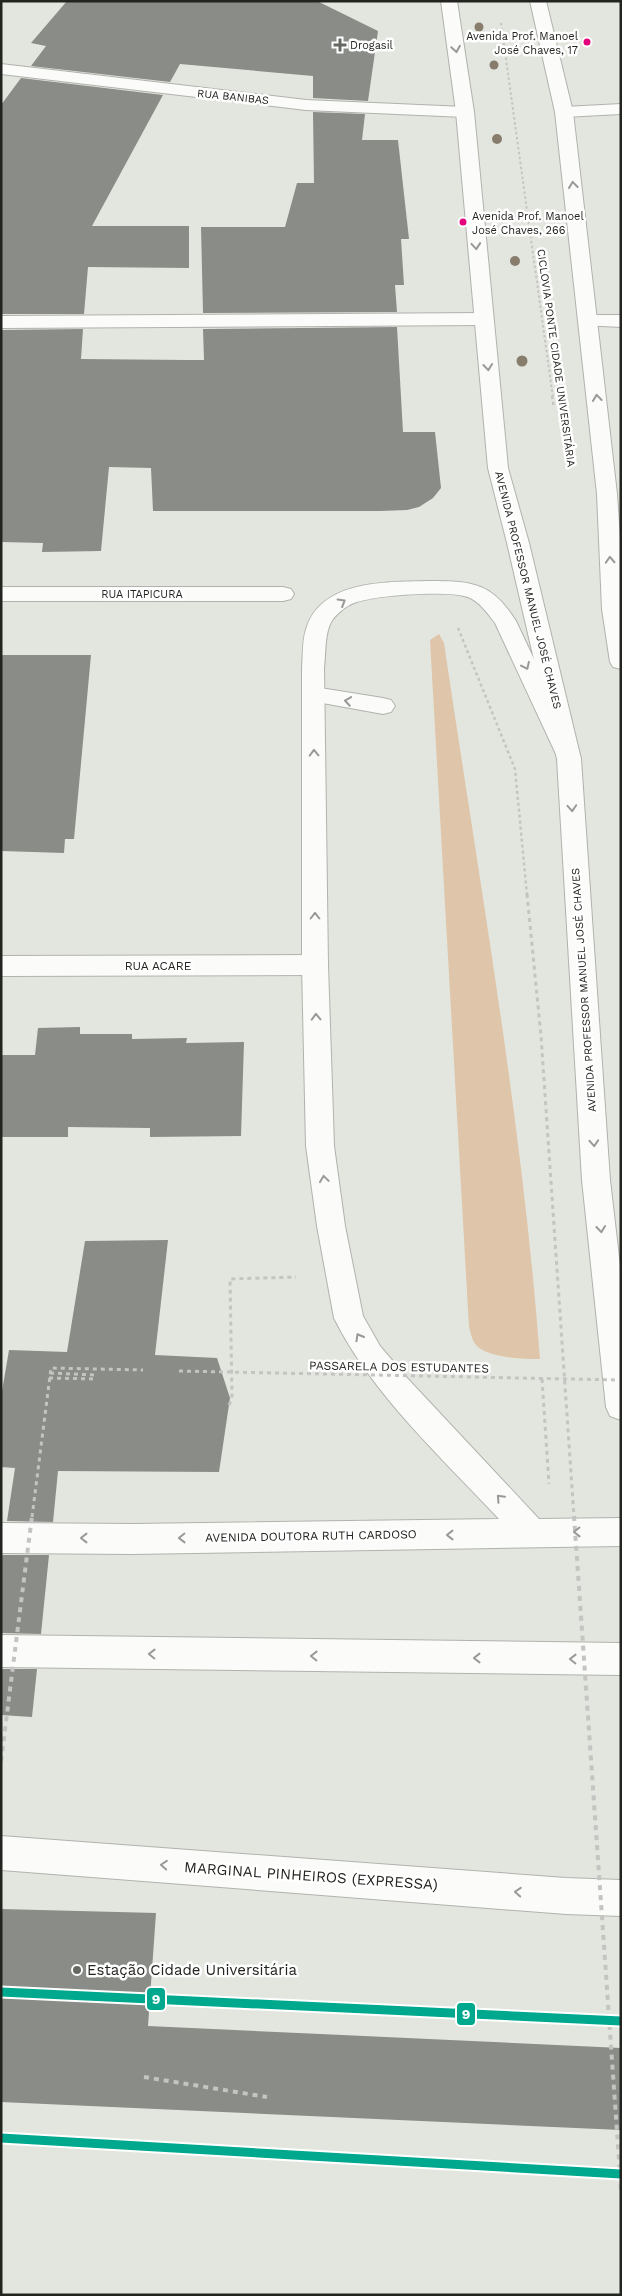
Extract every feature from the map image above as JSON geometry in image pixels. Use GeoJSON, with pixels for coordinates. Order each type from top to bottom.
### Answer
{"type":"FeatureCollection","features":[{"type":"Feature","properties":{"kind":"main road","name":"AVENIDA PROFESSOR MANUEL JOSÉ CHAVES"},"geometry":{"type":"LineString","coordinates":[[448,1],[465,112],[498,468],[569,759],[596,1180],[619,1393]]}},
{"type":"Feature","properties":{"kind":"main road"},"geometry":{"type":"LineString","coordinates":[[538,1],[564,112],[607,494],[621,662]]}},
{"type":"Feature","properties":{"kind":"main road","name":"RUA BANIBAS"},"geometry":{"type":"LineString","coordinates":[[1,70],[306,104],[465,112]]}},
{"type":"Feature","properties":{"kind":"main road"},"geometry":{"type":"LineString","coordinates":[[564,112],[621,109]]}},
{"type":"Feature","properties":{"kind":"main road"},"geometry":{"type":"LineString","coordinates":[[1,322],[483,319]]}},
{"type":"Feature","properties":{"kind":"main road"},"geometry":{"type":"LineString","coordinates":[[589,321],[621,321]]}},
{"type":"Feature","properties":{"kind":"main road"},"geometry":{"type":"LineString","coordinates":[[607,494],[621,510]]}},
{"type":"Feature","properties":{"kind":"main road"},"geometry":{"type":"LineString","coordinates":[[543,1533],[397,1388],[370,1354],[349,1318],[340,1275],[320,1146],[315,965],[313,668],[317,630],[324,614],[345,599],[375,592],[435,587],[475,592],[491,603],[505,622],[569,759]]}},
{"type":"Feature","properties":{"kind":"main road","name":"RUA ITAPICURA"},"geometry":{"type":"LineString","coordinates":[[1,594],[283,594]]}},
{"type":"Feature","properties":{"kind":"main road"},"geometry":{"type":"LineString","coordinates":[[314,695],[383,706]]}},
{"type":"Feature","properties":{"kind":"main road","name":"RUA ACARE"},"geometry":{"type":"LineString","coordinates":[[1,966],[315,965]]}},
{"type":"Feature","properties":{"kind":"main road","name":"AVENIDA DOUTORA RUTH CARDOSO"},"geometry":{"type":"LineString","coordinates":[[1,1538],[621,1532]]}},
{"type":"Feature","properties":{"kind":"main road"},"geometry":{"type":"LineString","coordinates":[[1,1651],[621,1660]]}},
{"type":"Feature","properties":{"kind":"main road","name":"MARGINAL PINHEIROS (EXPRESSA)"},"geometry":{"type":"LineString","coordinates":[[1,1853],[536,1894],[621,1898]]}},
{"type":"Feature","properties":{"kind":"path","name":"CICLOVIA PONTE CIDADE UNIVERSITÁRIA"},"geometry":{"type":"LineString","coordinates":[[501,21],[555,412]]}},
{"type":"Feature","properties":{"kind":"path"},"geometry":{"type":"LineString","coordinates":[[458,628],[515,768],[541,1036],[621,2189]]}},
{"type":"Feature","properties":{"kind":"path"},"geometry":{"type":"LineString","coordinates":[[229,1405],[232,1398],[230,1279],[340,1275]]}},
{"type":"Feature","properties":{"kind":"path"},"geometry":{"type":"LineString","coordinates":[[1,1761],[50,1368],[143,1370]]}},
{"type":"Feature","properties":{"kind":"path","name":"PASSARELA DOS ESTUDANTES"},"geometry":{"type":"LineString","coordinates":[[179,1371],[565,1380],[619,1393]]}},
{"type":"Feature","properties":{"kind":"path"},"geometry":{"type":"LineString","coordinates":[[50,1375],[95,1377]]}},
{"type":"Feature","properties":{"kind":"path"},"geometry":{"type":"LineString","coordinates":[[542,1380],[543,1533]]}},
{"type":"Feature","properties":{"kind":"path"},"geometry":{"type":"LineString","coordinates":[[144,2077],[267,2097]]}},
{"type":"Feature","properties":{"kind":"shaded area"},"geometry":{"type":"Polygon","coordinates":[[[439,634],[444,643],[511,1090],[532,1269],[540,1359],[507,1357],[482,1350],[474,1342],[469,1327],[430,640],[439,634]]]}},
{"type":"Feature","properties":{"kind":"building"},"geometry":{"type":"Polygon","coordinates":[[[67,1],[317,1],[378,31],[368,101],[313,98],[313,76],[180,64],[170,82],[31,66],[46,46],[31,43],[67,1]]]}},
{"type":"Feature","properties":{"kind":"building"},"geometry":{"type":"Polygon","coordinates":[[[21,78],[163,95],[92,226],[189,226],[189,268],[88,267],[84,314],[1,314],[1,105],[21,78]]]}},
{"type":"Feature","properties":{"kind":"building"},"geometry":{"type":"Polygon","coordinates":[[[313,112],[365,114],[362,140],[398,140],[409,239],[401,239],[404,285],[395,285],[397,312],[203,313],[201,227],[285,227],[297,183],[314,183],[313,112]]]}},
{"type":"Feature","properties":{"kind":"building"},"geometry":{"type":"Polygon","coordinates":[[[397,327],[403,432],[435,432],[441,488],[433,498],[419,507],[407,510],[380,511],[153,511],[151,468],[109,467],[101,551],[42,552],[43,543],[1,542],[1,330],[83,329],[81,359],[204,360],[203,329],[397,327]]]}},
{"type":"Feature","properties":{"kind":"building"},"geometry":{"type":"Polygon","coordinates":[[[1,655],[91,655],[74,839],[65,839],[64,853],[1,851],[1,655]]]}},
{"type":"Feature","properties":{"kind":"building"},"geometry":{"type":"Polygon","coordinates":[[[80,1027],[80,1034],[132,1034],[132,1039],[187,1038],[186,1043],[244,1042],[241,1136],[150,1137],[150,1128],[68,1127],[68,1137],[1,1137],[1,1055],[35,1055],[38,1028],[80,1027]]]}},
{"type":"Feature","properties":{"kind":"building"},"geometry":{"type":"Polygon","coordinates":[[[168,1240],[155,1355],[217,1358],[230,1398],[219,1472],[58,1471],[53,1522],[7,1521],[15,1468],[1,1467],[1,1397],[9,1350],[67,1352],[85,1241],[168,1240]]]}},
{"type":"Feature","properties":{"kind":"building"},"geometry":{"type":"Polygon","coordinates":[[[1,1555],[49,1555],[41,1634],[1,1633],[1,1555]]]}},
{"type":"Feature","properties":{"kind":"building"},"geometry":{"type":"Polygon","coordinates":[[[1,1669],[37,1669],[32,1717],[1,1715],[1,1669]]]}},
{"type":"Feature","properties":{"kind":"building"},"geometry":{"type":"Polygon","coordinates":[[[1,1909],[156,1913],[148,2026],[621,2048],[621,2130],[1,2102],[1,1909]]]}},
{"type":"Feature","properties":{"kind":"transit line","name":"9"},"geometry":{"type":"LineString","coordinates":[[1,1992],[621,2021]]}},
{"type":"Feature","properties":{"kind":"transit line","name":"9"},"geometry":{"type":"LineString","coordinates":[[1,2138],[621,2174]]}},
{"type":"Feature","properties":{"kind":"place","name":"Avenida Prof. Manoel José Chaves, 17"},"geometry":{"type":"Point","coordinates":[587,42]}},
{"type":"Feature","properties":{"kind":"place","name":"Drogasil"},"geometry":{"type":"Point","coordinates":[340,45]}},
{"type":"Feature","properties":{"kind":"place","name":"Avenida Prof. Manoel José Chaves, 266"},"geometry":{"type":"Point","coordinates":[463,222]}},
{"type":"Feature","properties":{"kind":"place","name":"Estação Cidade Universitária"},"geometry":{"type":"Point","coordinates":[77,1970]}}]}
